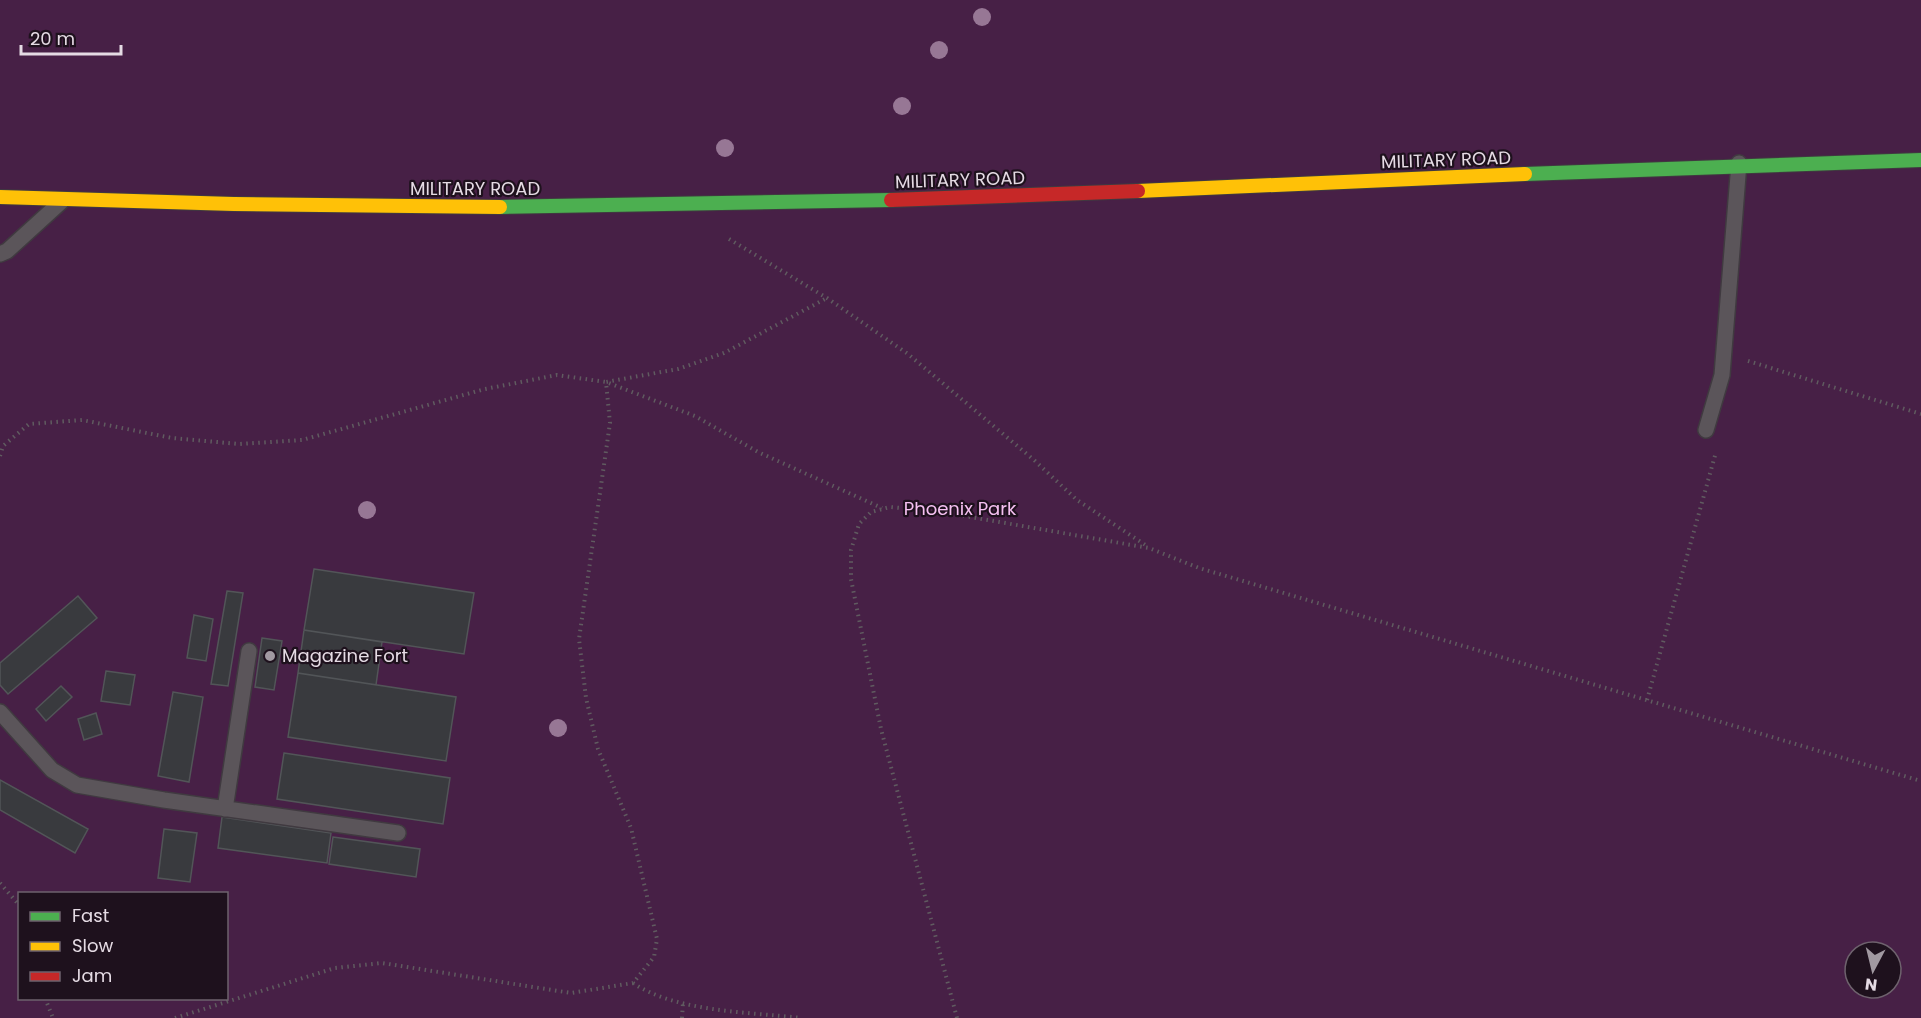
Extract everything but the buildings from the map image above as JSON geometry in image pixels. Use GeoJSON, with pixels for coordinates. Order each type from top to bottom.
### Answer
{"type":"FeatureCollection","features":[{"type":"Feature","properties":{"kind":"street","name":"MILITARY ROAD"},"geometry":{"type":"LineString","coordinates":[[0,197],[473,208],[688,206],[942,199],[1740,163],[1921,160]]}},
{"type":"Feature","properties":{"kind":"lane"},"geometry":{"type":"LineString","coordinates":[[1706,430],[1722,375],[1740,163]]}},
{"type":"Feature","properties":{"kind":"lane"},"geometry":{"type":"LineString","coordinates":[[0,254],[7,251],[64,199]]}},
{"type":"Feature","properties":{"kind":"lane"},"geometry":{"type":"LineString","coordinates":[[225,809],[249,651]]}},
{"type":"Feature","properties":{"kind":"lane"},"geometry":{"type":"LineString","coordinates":[[0,712],[52,770],[77,785],[225,809],[398,833]]}},
{"type":"Feature","properties":{"kind":"path"},"geometry":{"type":"LineString","coordinates":[[727,237],[827,297],[908,354],[1034,460],[1077,500],[1149,548],[1199,568],[1921,781]]}},
{"type":"Feature","properties":{"kind":"path"},"geometry":{"type":"LineString","coordinates":[[606,382],[678,369],[724,354],[827,297]]}},
{"type":"Feature","properties":{"kind":"path"},"geometry":{"type":"LineString","coordinates":[[1724,354],[1921,414]]}},
{"type":"Feature","properties":{"kind":"path"},"geometry":{"type":"LineString","coordinates":[[0,456],[3,446],[28,424],[82,420],[172,438],[240,444],[302,440],[485,389],[557,375],[606,382],[695,416],[758,452],[883,508],[942,512],[1149,548]]}},
{"type":"Feature","properties":{"kind":"path"},"geometry":{"type":"LineString","coordinates":[[175,1018],[335,968],[382,963],[571,993],[633,983],[654,957],[657,939],[631,828],[598,749],[586,698],[579,639],[610,423],[606,382]]}},
{"type":"Feature","properties":{"kind":"path"},"geometry":{"type":"LineString","coordinates":[[1647,700],[1718,445]]}},
{"type":"Feature","properties":{"kind":"path"},"geometry":{"type":"LineString","coordinates":[[883,508],[871,512],[859,524],[850,550],[851,579],[881,729],[957,1018]]}},
{"type":"Feature","properties":{"kind":"path"},"geometry":{"type":"LineString","coordinates":[[0,883],[18,904]]}},
{"type":"Feature","properties":{"kind":"path"},"geometry":{"type":"LineString","coordinates":[[633,983],[651,995],[682,1002],[801,1018]]}},
{"type":"Feature","properties":{"kind":"path"},"geometry":{"type":"LineString","coordinates":[[45,1000],[53,1018]]}},
{"type":"Feature","properties":{"kind":"path"},"geometry":{"type":"LineString","coordinates":[[682,1002],[682,1018]]}},
{"type":"Feature","properties":{"kind":"green space","name":"Phoenix Park"},"geometry":{"type":"Polygon","coordinates":[[[0,0],[1921,0],[1921,1018],[0,1018],[0,0]]]}},
{"type":"Feature","properties":{"kind":"traffic: fast"},"geometry":{"type":"LineString","coordinates":[[1525,174],[1921,160]]}},
{"type":"Feature","properties":{"kind":"traffic: fast"},"geometry":{"type":"LineString","coordinates":[[500,207],[891,200]]}},
{"type":"Feature","properties":{"kind":"traffic: slow"},"geometry":{"type":"LineString","coordinates":[[1138,191],[1525,174]]}},
{"type":"Feature","properties":{"kind":"traffic: slow"},"geometry":{"type":"LineString","coordinates":[[0,197],[234,204],[500,207]]}},
{"type":"Feature","properties":{"kind":"traffic: jam"},"geometry":{"type":"LineString","coordinates":[[891,200],[1138,191]]}},
{"type":"Feature","properties":{"kind":"place","name":"Magazine Fort"},"geometry":{"type":"Point","coordinates":[270,656]}}]}
